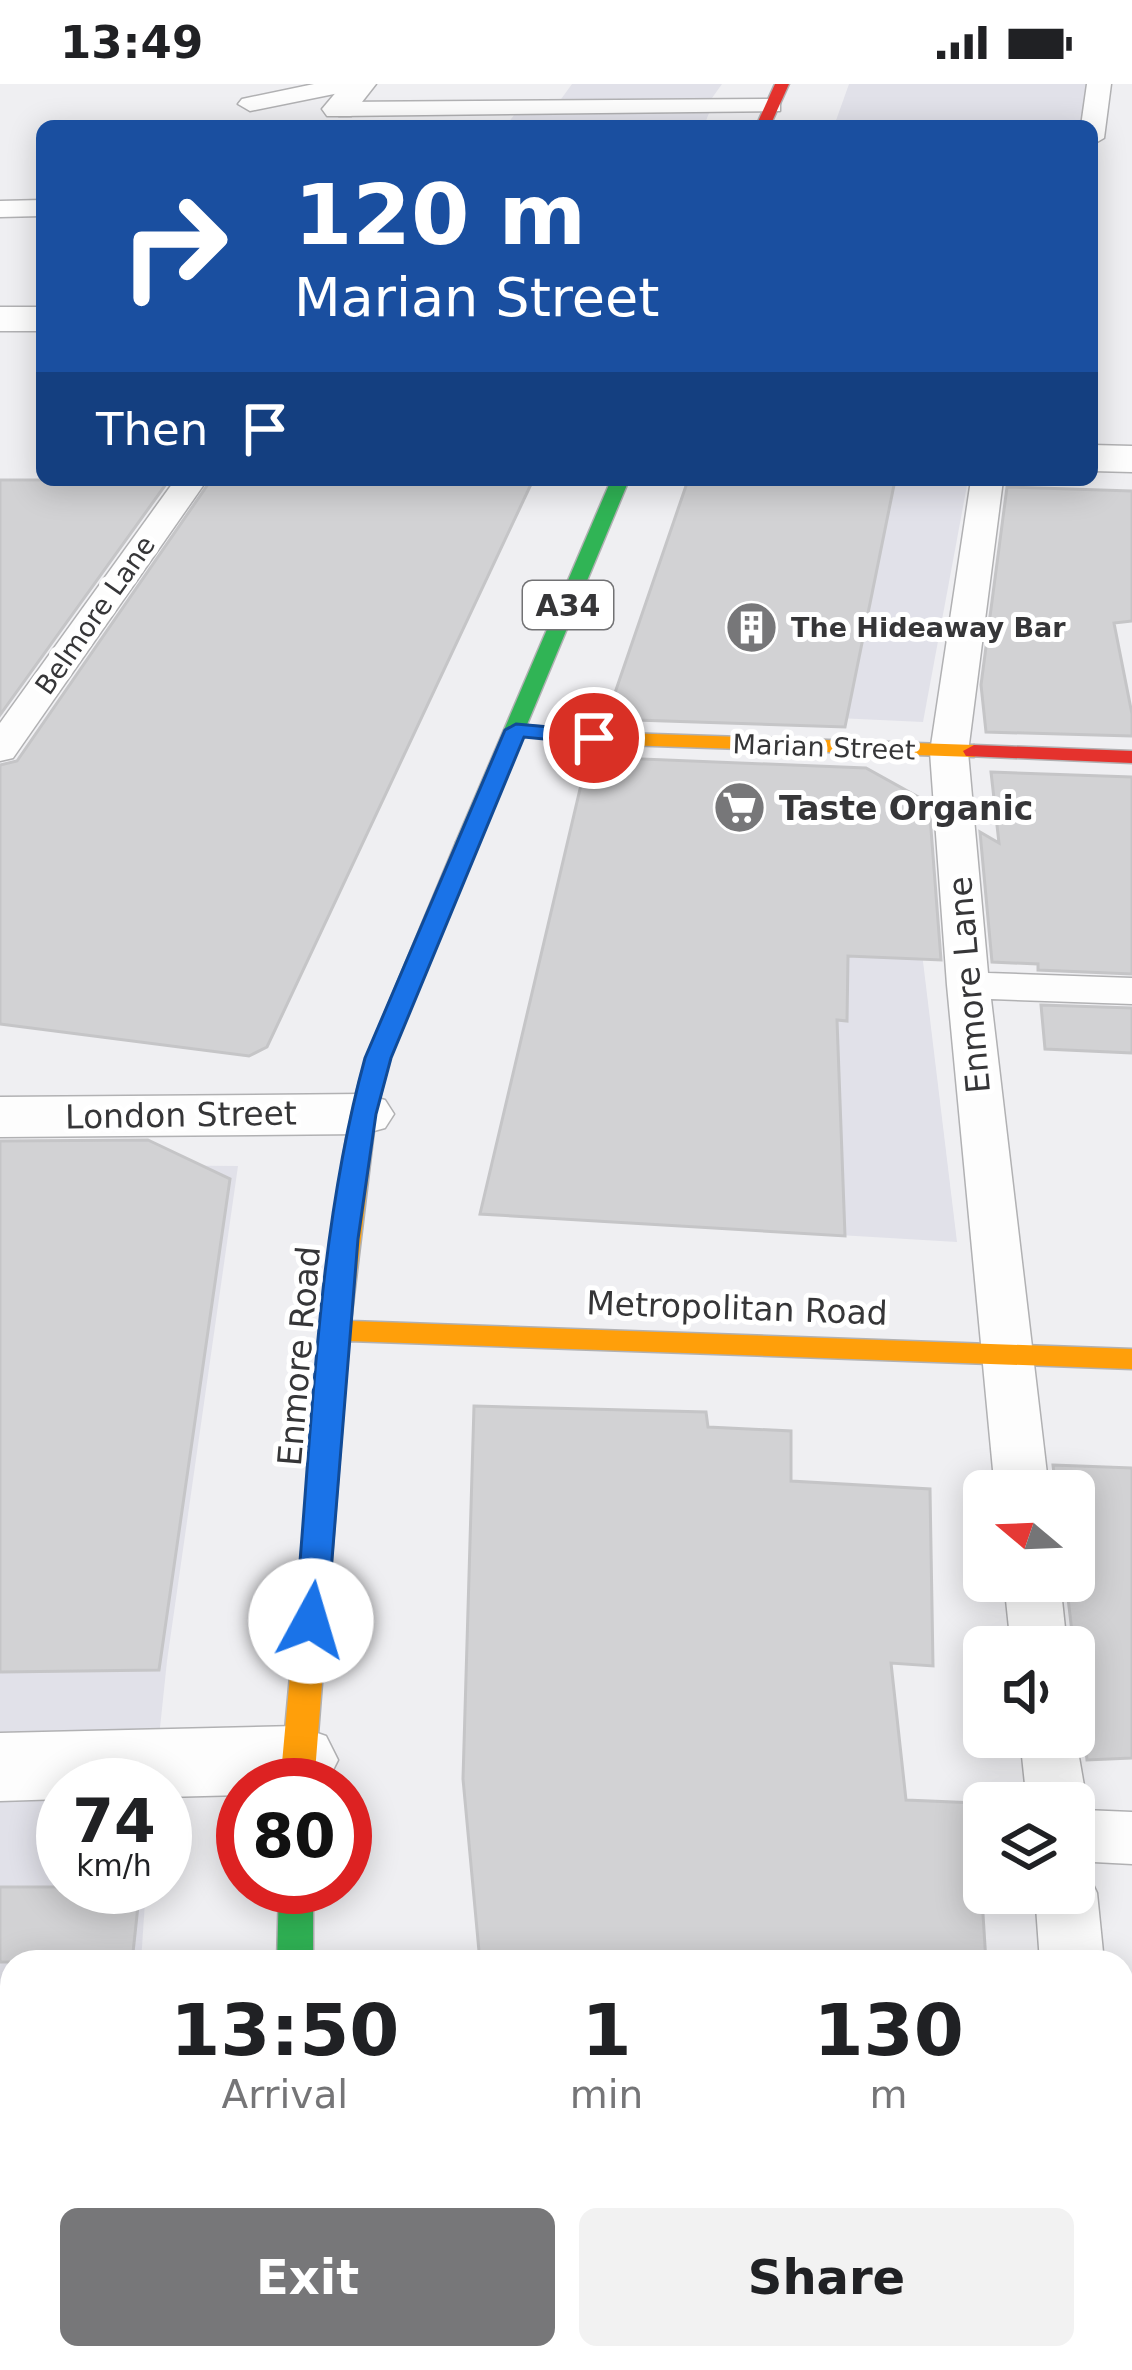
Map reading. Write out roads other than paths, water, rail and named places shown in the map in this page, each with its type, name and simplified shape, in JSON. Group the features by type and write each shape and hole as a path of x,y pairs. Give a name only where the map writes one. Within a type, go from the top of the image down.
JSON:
{"main road":[{"name":"Enmore Road","path":"298,1758 340,1331 344,1239 363,1114 378,1058 409,979 618,486"},
{"name":"Marian Street","path":"516,730 618,739 1132,758"},
{"name":"Metropolitan Road","path":"340,1331 1132,1359"},
{"path":"295,1950 296,1914"}],"street":[{"path":"0,319 36,319"},
{"path":"1098,458 1132,459"},
{"name":"London Street","path":"0,1118 363,1114"},
{"path":"0,1767 216,1771"}],"lane":[{"path":"542,107 560,84"},
{"path":"1094,120 1099,84"},
{"path":"250,104 350,92 484,117 542,107 772,105"},
{"path":"0,209 36,208"},
{"name":"Belmore Lane","path":"0,750 186,486"},
{"name":"Enmore Lane","path":"986,486 949,752 968,985 1020,1470"},
{"path":"968,985 1132,991"},
{"path":"1095,1836 1132,1838"},
{"path":"1068,1914 1071,1950"}],"place":[{"name":"The Hideaway Bar","path":"752,627"},
{"name":"Taste Organic","path":"740,808"}]}
